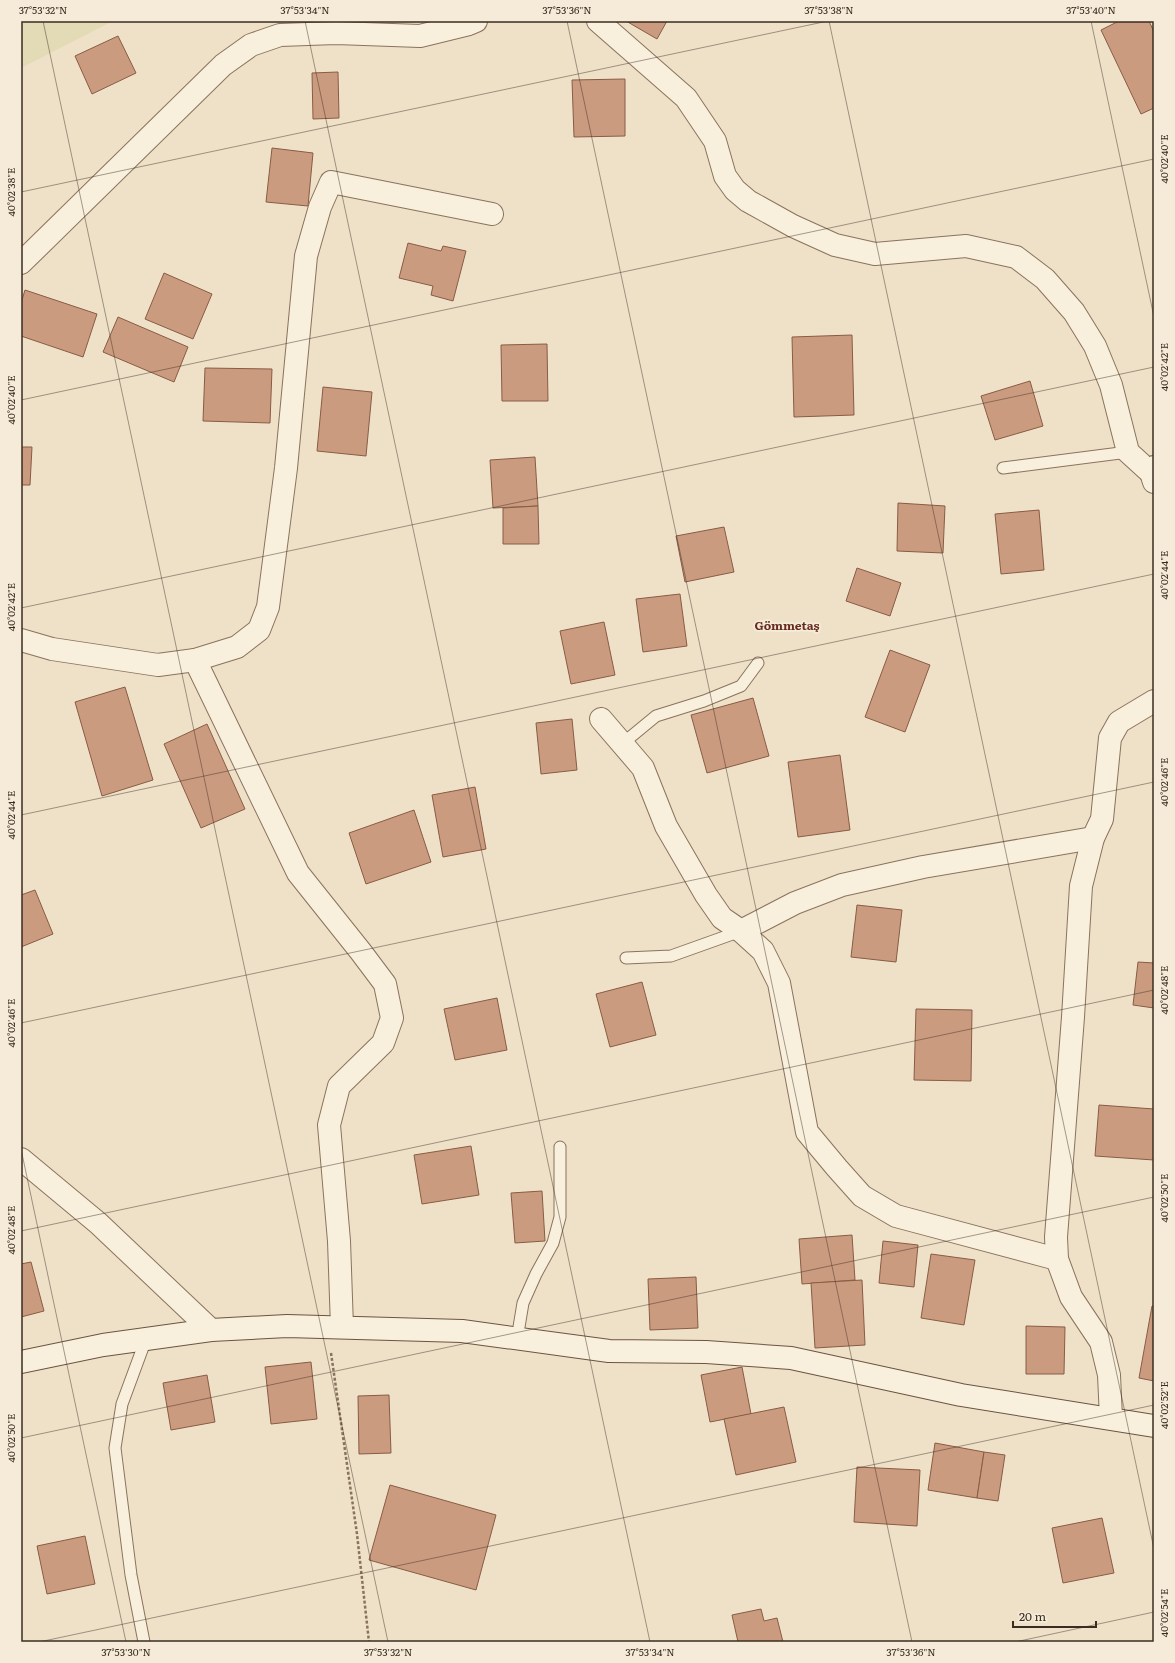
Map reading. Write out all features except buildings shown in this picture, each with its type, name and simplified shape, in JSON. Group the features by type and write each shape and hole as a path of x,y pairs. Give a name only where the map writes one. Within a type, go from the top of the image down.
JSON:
{"street":[{"path":"21,263 223,65 251,45 280,35 336,33 420,36 476,21"},
{"path":"598,21 686,98 715,141 725,176 735,190 748,201 793,226 835,245 874,254 966,246 1016,257 1045,279 1074,312 1096,346 1111,385 1128,452 1153,474"},
{"path":"21,640 52,649 158,665 195,660 237,647 259,630 268,607 286,468 306,256 320,208 331,182 492,214"},
{"path":"195,660 298,873 385,984 392,1018 383,1043 339,1086 329,1124 339,1241 334,1327"},
{"path":"1110,1418 1109,1375 1101,1342 1071,1298 1057,1259 1056,1237 1073,1017 1081,886 1092,838 1102,819 1110,738 1119,722 1154,701"},
{"path":"601,719 643,768 666,826 706,895 722,918 742,931 763,951 779,983 807,1132 862,1196 896,1216 1057,1259"},
{"path":"742,931 795,903 842,885 923,867 1092,838"},
{"path":"21,1159 98,1223 211,1330"},
{"path":"21,1362 103,1345 211,1330 286,1326 462,1331 609,1352 706,1352 791,1358 961,1395 1154,1426"}],"lane":[{"path":"1003,468 1128,452"},
{"path":"622,744 656,716 704,701 741,686 758,663"},
{"path":"626,958 671,956 742,931"},
{"path":"516,1339 523,1303 536,1274 553,1243 560,1217 560,1147"},
{"path":"144,1642 130,1575 115,1448 122,1404 146,1339"}],"path":[{"path":"334,1327 369,1642"}],"shaded area":[{"path":"21,21 113,21 21,68"}],"district":[{"name":"Gömmetaş","path":"787,626"}]}
